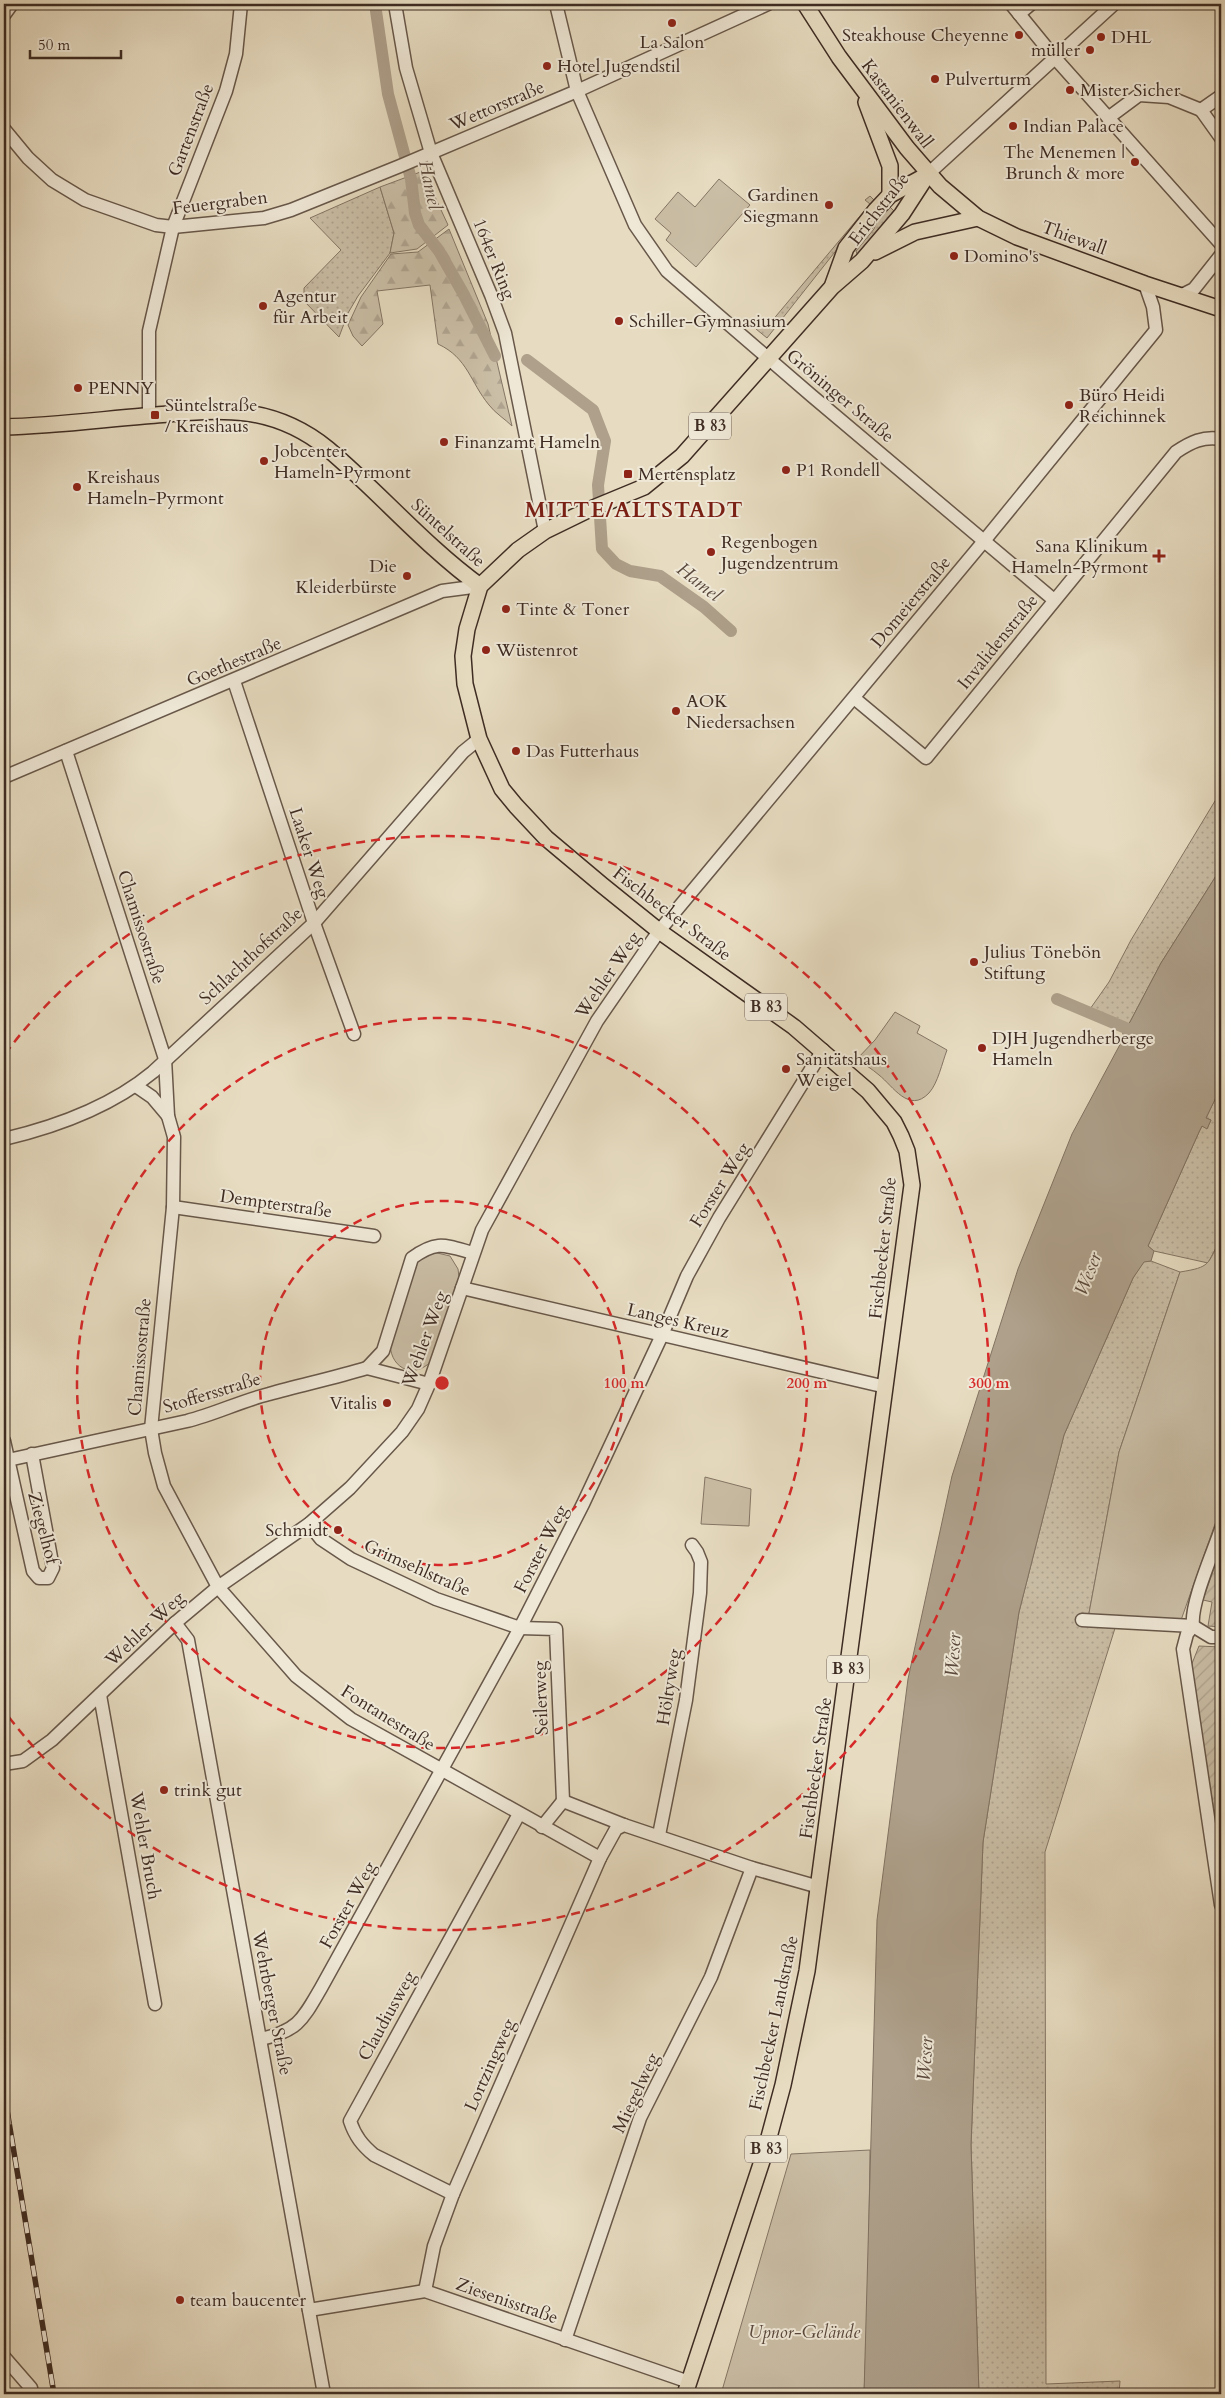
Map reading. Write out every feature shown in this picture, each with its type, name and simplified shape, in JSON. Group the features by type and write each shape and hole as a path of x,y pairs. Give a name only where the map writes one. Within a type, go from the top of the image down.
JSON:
{"main road":[{"name":"Kastanienwall","path":"805,4 861,88 928,174"},
{"path":"861,88 890,166 890,195"},
{"name":"Erichstraße","path":"832,287 846,248 875,211 890,195 928,174"},
{"name":"Erichstraße","path":"545,531 644,486 682,456 832,287 862,262 902,214 928,174"},
{"name":"Thiewall","path":"928,174 954,199 978,218 1017,237 1145,284 1221,309"},
{"name":"B 83","path":"862,262 882,247 915,232 978,218"},
{"name":"Süntelstraße","path":"4,428 208,410 243,412 278,420 299,429 326,448 448,561 480,586"},
{"name":"B 83","path":"479,739 465,684 463,656 466,629 480,586 518,550 545,531"},
{"name":"Fischbecker Straße","path":"479,739 502,789 546,838 659,931 746,992 823,1050 882,1107 894,1122 907,1151 912,1185 820,1887"},
{"name":"Fischbecker Landstraße","path":"687,2388 765,2152 783,2086 807,1971 820,1887"}],"street":[{"path":"4,15 12,4"},
{"name":"Gartenstraße","path":"149,416 148,332 173,228 226,91 236,54 240,4"},
{"name":"164er Ring","path":"395,4 406,68 431,153 491,294 505,334 545,531"},
{"name":"Gröninger Straße","path":"556,4 577,91 635,225 648,246 668,271 984,541 1058,596"},
{"name":"Wettorstraße","path":"431,153 577,91 768,4"},
{"path":"1011,4 1055,58 1221,244"},
{"path":"1019,14 1031,4"},
{"path":"928,174 1114,4"},
{"path":"1108,118 1139,95 1169,97 1201,110 1221,138"},
{"path":"1201,110 1221,96"},
{"name":"Feuergraben","path":"4,130 28,158 52,180 85,200 156,225 173,228 264,218 291,210 431,153"},
{"path":"1180,296 1194,289 1221,255"},
{"name":"Domeierstraße","path":"659,931 984,541 1156,330 1154,307 1145,284"},
{"name":"Invalidenstraße","path":"854,698 926,758 1176,452 1194,441 1213,438 1221,439"},
{"name":"Goethestraße","path":"4,778 442,591 480,586"},
{"name":"Laaker Weg","path":"234,681 314,923 354,1034"},
{"name":"Schlachthofstraße","path":"4,1139 83,1113 136,1086 314,923 463,752 479,739"},
{"name":"Chamissostraße","path":"66,751 165,1059 168,1116 174,1137 172,1207 151,1429 164,1486 218,1587"},
{"name":"Wehler Weg","path":"4,1764 23,1761 38,1752 175,1623 218,1587 309,1524 350,1488 402,1432 418,1409 429,1384 472,1253 493,1209 591,1031 659,931"},
{"name":"Forster Weg","path":"261,2039 283,2034 302,2019 442,1772 520,1628 583,1504 662,1335 687,1276 719,1218 823,1050"},
{"name":"Chamissostraße","path":"136,1086 152,1097 168,1116"},
{"name":"Dempterstraße","path":"172,1207 374,1236"},
{"path":"429,1384 367,1368 383,1351 412,1258 424,1249 440,1244 472,1253"},
{"name":"Langes Kreuz","path":"462,1288 886,1387"},
{"name":"Stoffersstraße","path":"8,1460 215,1414 267,1394 328,1380 367,1368"},
{"name":"Ziegelhof","path":"4,1441 34,1571 39,1578 48,1578 53,1568 32,1454"},
{"name":"Grimsehlstraße","path":"309,1524 322,1538 352,1559 436,1599 520,1628"},
{"path":"1221,1529 1194,1611 1193,1626 1187,1634 1183,1649 1221,1905"},
{"name":"Höltyweg","path":"659,1835 686,1700 700,1593 701,1562 692,1545"},
{"name":"Fontanestraße","path":"218,1587 296,1676 351,1719 442,1772 600,1858"},
{"path":"1082,1620 1193,1626 1211,1637 1221,1637"},
{"name":"Wehrberger Straße","path":"175,1623 188,1640 324,2394"},
{"name":"Seilerweg","path":"520,1628 556,1629 563,1801"},
{"name":"Wehler Bruch","path":"100,1695 155,2004"},
{"path":"542,1827 563,1801 624,1825 659,1835 752,1868 820,1887"},
{"name":"Claudiusweg","path":"452,2194 374,2155 362,2146 350,2121 519,1814"},
{"path":"600,1858 616,1829 624,1825"},
{"name":"Lortzingweg","path":"425,2291 434,2246 452,2194 600,1858"},
{"name":"Miegelweg","path":"565,2340 640,2118 711,1977 752,1868"},
{"name":"Ziesenisstraße","path":"309,2310 425,2291 565,2340 687,2388"},
{"path":"4,2357 31,2391"}],"green space":[{"path":"423,171 448,225 417,249 390,253 394,233 380,187"},
{"path":"719,179 750,205 696,267 666,240 671,233 655,219 678,192 695,207"},
{"path":"380,187 394,233 390,253 358,296 348,313 339,337 304,301 304,288 341,250 310,218"},
{"path":"870,196 874,200 872,205 767,338 756,329 760,323 766,328 870,204 865,200"},
{"path":"889,206 894,211 857,254 856,251 874,229 880,214"},
{"path":"449,229 488,324 512,426 489,405 468,371 456,356 438,344 430,285 377,291 383,324 362,346 353,336 348,325 361,297 391,254 418,252"},
{"path":"1221,791 1221,868 1161,963 1130,1022 1127,1025 1090,1009 1109,982 1131,940"},
{"path":"895,1012 920,1026 917,1033 947,1050 932,1089 922,1099 915,1101 902,1096 879,1075 857,1059 875,1040"},
{"path":"1221,1087 1221,1238 1208,1263 1154,1251 1148,1246 1202,1126 1207,1128 1211,1120 1206,1118"},
{"path":"1221,1238 1221,1507 1180,1623 1116,1625 1089,1613 1119,1452 1180,1272 1198,1268 1207,1263"},
{"path":"433,1252 450,1256 458,1269 459,1277 434,1358 420,1369 406,1369 395,1361 391,1353 390,1344 417,1262"},
{"path":"1144,1261 1151,1261 1180,1272 1119,1452 1089,1613 1116,1625 1045,1852 1046,2384 1120,2381 1119,2394 979,2394 971,2145 983,1842 1019,1612 1064,1435 1133,1278"},
{"path":"705,1477 751,1489 749,1526 701,1524"},
{"path":"1221,1548 1221,1627 1208,1626 1212,1602 1203,1600"},
{"path":"1199,1646 1221,1647 1221,1856 1191,1666"},
{"name":"Upnor-Gelände","path":"870,2150 868,2298 864,2394 721,2394 791,2154"}],"water":[{"name":"Weser","path":"1221,868 1221,1087 1206,1118 1211,1120 1207,1129 1202,1126 1148,1246 1154,1251 1151,1261 1144,1262 1133,1278 1064,1435 1019,1612 983,1842 971,2145 979,2394 864,2394 877,1920 908,1679 952,1476 1018,1269 1072,1134 1124,1037 1122,1031 1130,1022 1161,963"}],"waterway":[{"name":"Hamel","path":"375,4 388,94 411,179 415,213 419,225 439,251 495,356"},
{"name":"Hamel","path":"527,360 593,410 605,441 598,485 602,549 616,564 630,571 660,576 704,607 731,631"},
{"name":"Hamel","path":"1057,999 1140,1034"}],"railway":[{"path":"4,2092 54,2394"}],"place":[{"name":"La Salon","path":"672,23"},
{"name":"Steakhouse Cheyenne","path":"1019,35"},
{"name":"DHL","path":"1101,37"},
{"name":"müller","path":"1090,50"},
{"name":"Hotel Jugendstil","path":"547,66"},
{"name":"Pulverturm","path":"935,79"},
{"name":"Mister Sicher","path":"1070,90"},
{"name":"Indian Palace","path":"1013,126"},
{"name":"The Menemen | Brunch & more","path":"1135,162"},
{"name":"Gardinen Siegmann","path":"829,205"},
{"name":"Domino's","path":"954,256"},
{"name":"Agentur für Arbeit","path":"263,306"},
{"name":"Schiller-Gymnasium","path":"619,321"},
{"name":"PENNY","path":"78,388"},
{"name":"Büro Heidi Reichinnek","path":"1069,405"},
{"name":"Süntelstraße / Kreishaus","path":"155,415"},
{"name":"Finanzamt Hameln","path":"444,442"},
{"name":"Jobcenter Hameln-Pyrmont","path":"264,461"},
{"name":"P1 Rondell","path":"786,470"},
{"name":"Mertensplatz","path":"628,474"},
{"name":"Kreishaus Hameln-Pyrmont","path":"77,487"},
{"name":"Regenbogen Jugendzentrum","path":"711,552"},
{"name":"Sana Klinikum Hameln-Pyrmont","path":"1159,556"},
{"name":"Die Kleiderbürste","path":"407,576"},
{"name":"Tinte & Toner","path":"506,609"},
{"name":"Wüstenrot","path":"486,650"},
{"name":"AOK Niedersachsen","path":"676,711"},
{"name":"Das Futterhaus","path":"516,751"},
{"name":"Julius Tönebön Stiftung","path":"974,962"},
{"name":"DJH Jugendherberge Hameln","path":"982,1048"},
{"name":"Sanitätshaus Weigel","path":"786,1069"},
{"name":"Vitalis","path":"387,1403"},
{"name":"Schmidt","path":"338,1530"},
{"name":"trink gut","path":"164,1790"},
{"name":"team baucenter","path":"180,2300"}],"district":[{"name":"MITTE/ALTSTADT","path":"634,510"}]}
